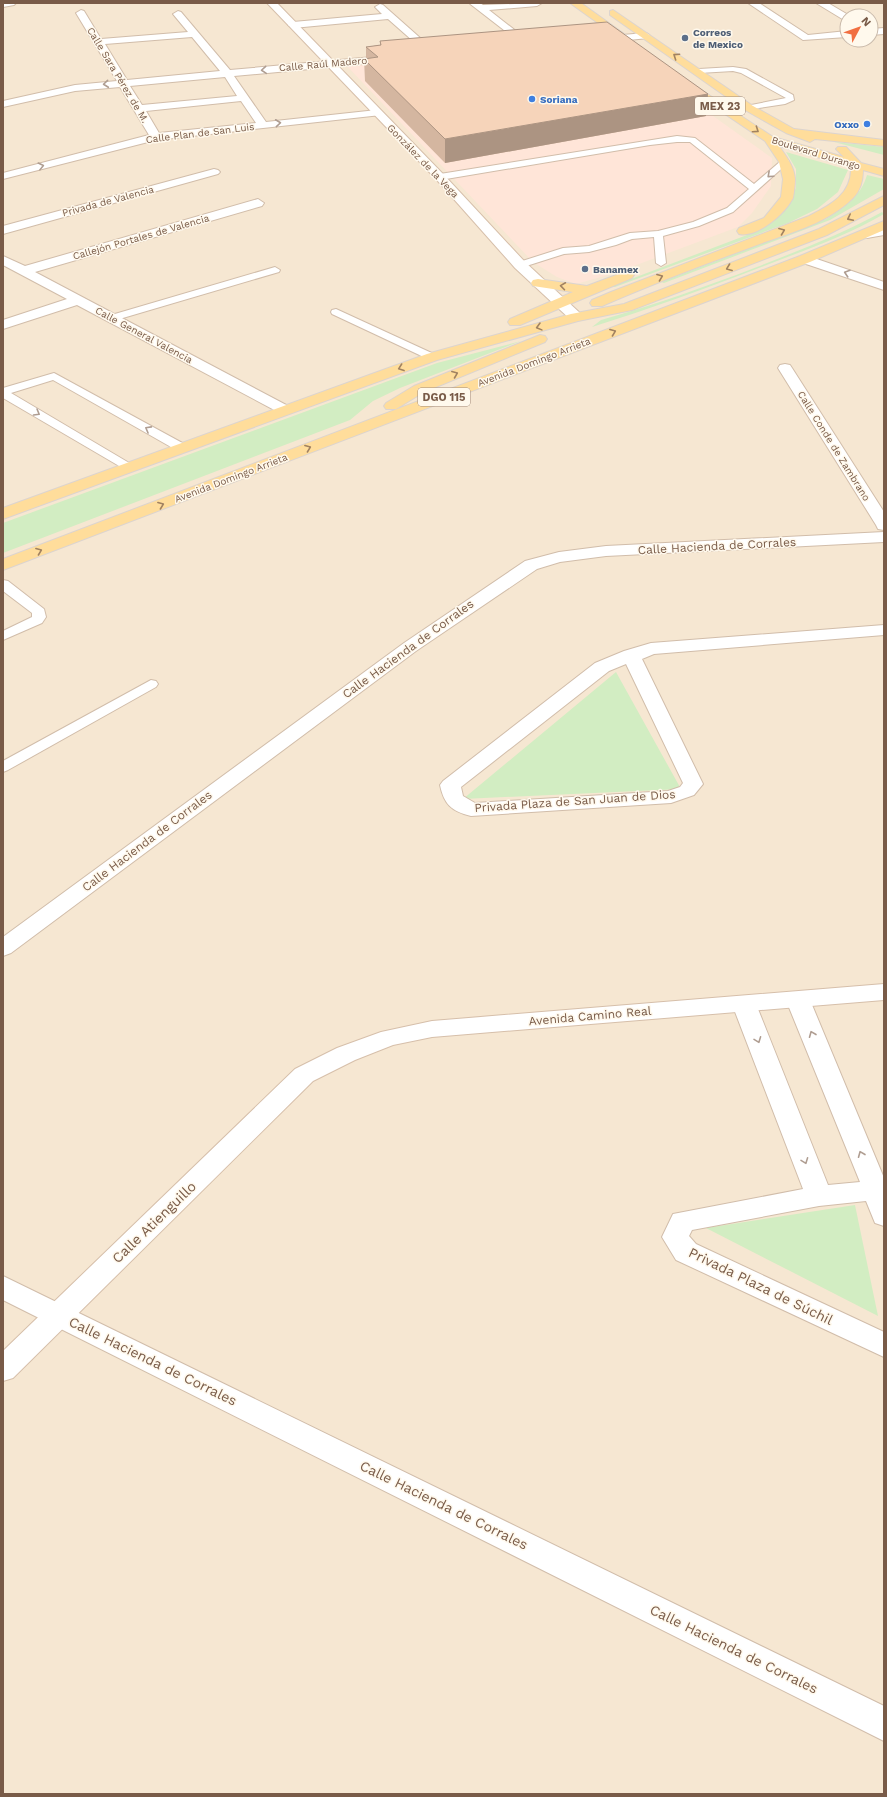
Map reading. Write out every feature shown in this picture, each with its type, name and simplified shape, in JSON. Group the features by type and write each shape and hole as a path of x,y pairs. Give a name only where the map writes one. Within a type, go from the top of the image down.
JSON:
{"main road":[{"path":"575,3 636,47"},
{"name":"Boulevard Durango","path":"604,7 699,71 749,108 790,132 842,149 857,159 884,173"},
{"name":"Boulevard Durango","path":"673,74 769,139 857,159"},
{"path":"790,132 884,143"},
{"path":"732,235 768,221 787,196 789,179 785,162 769,139"},
{"path":"361,428 397,402 419,389 545,337 561,329 592,306 625,291 789,229 827,211 848,195 857,181 857,159"},
{"path":"432,357 576,317 627,307 823,232 881,204"},
{"name":"Avenida Domingo Arrieta","path":"3,565 805,260 867,234 884,225"},
{"path":"3,514 432,357 588,290 675,258"},
{"path":"538,283 588,290 672,290"}],"street":[{"path":"3,4 11,3"},
{"name":"González de la Vega","path":"272,3 440,177 520,265 576,317"},
{"path":"376,3 437,54 418,55"},
{"path":"477,5 537,3"},
{"path":"753,3 806,38 839,35"},
{"path":"821,3 839,13"},
{"path":"477,5 534,46 515,48"},
{"name":"Calle Sara Pérez de M.","path":"81,13 156,137"},
{"path":"178,14 227,74 263,125"},
{"path":"293,25 390,16"},
{"path":"98,42 193,34"},
{"path":"592,40 645,36"},
{"name":"Calle Raúl Madero","path":"3,104 75,88 402,57"},
{"path":"139,109 244,98"},
{"name":"Calle Plan de San Luis","path":"3,176 156,137 377,113"},
{"name":"Privada de Valencia","path":"3,230 214,172"},
{"name":"Callejón Portales de Valencia","path":"23,271 258,202"},
{"path":"867,234 884,231"},
{"name":"Calle General Valencia","path":"3,260 285,410"},
{"path":"805,260 884,286"},
{"path":"3,325 79,300"},
{"name":"Calle Conde de Zambrano","path":"785,368 884,525"},
{"name":"Calle Hacienda de Corrales","path":"3,948 410,647 531,565 559,556 606,551 884,536"},
{"name":"Privada Plaza de San Juan de Dios","path":"631,655 693,784 687,791 671,797 471,810 453,799 450,785 602,667 631,655 651,649 884,630"},
{"name":"Avenida Camino Real","path":"304,1075 346,1054 389,1038 432,1029 884,992"},
{"path":"798,1000 876,1190 884,1216"},
{"path":"744,1004 819,1196"},
{"name":"Calle Atienguillo","path":"3,1369 304,1075"},
{"name":"Privada Plaza de Súchil","path":"876,1190 819,1196 682,1221 676,1237 686,1252 884,1345"},
{"name":"Calle Hacienda de Corrales","path":"3,1287 884,1724"}],"lane":[{"path":"699,71 734,69 743,71 790,97 790,100 785,102 749,108"},
{"path":"440,177 650,142 685,138 692,140 755,189"},
{"path":"520,265 563,251 589,249 630,236 658,234 696,224 730,210 785,162"},
{"path":"658,234 661,263"},
{"path":"112,318 275,270"},
{"path":"336,312 432,357"},
{"path":"3,393 54,376 182,448"},
{"path":"3,393 130,467"},
{"path":"3,584 39,612 39,617 37,620 3,636"},
{"path":"3,767 151,684"}],"shaded area":[{"path":"3,3 884,3 884,1794 3,1794"},
{"path":"609,42 772,158 771,186 752,213 738,227 615,273 576,284 557,277 533,262 345,64"}],"green space":[{"path":"834,142 884,147 884,155"},
{"path":"786,152 848,170 838,192 817,209 788,223 615,287 610,287 747,235 777,217 789,203 796,188 796,169"},
{"path":"867,175 884,179 884,189 830,220 664,283 661,282 826,219 851,201 861,189"},
{"path":"882,212 884,214 870,222 810,248 678,298 592,327 601,320 679,295 789,254 836,235"},
{"path":"521,341 400,388 373,401 350,420 3,553 3,523 437,363"},
{"path":"616,672 681,789 463,799"},
{"path":"855,1205 878,1316 706,1228"}],"building":[{"name":"Soriana","path":"607,22 708,94 445,139 364,59 378,57 366,47 381,45 380,41"}],"place":[{"name":"Correos de Mexico","path":"685,38"},
{"name":"Soriana","path":"532,99"},
{"name":"Oxxo","path":"867,124"},
{"name":"Banamex","path":"585,269"}]}
